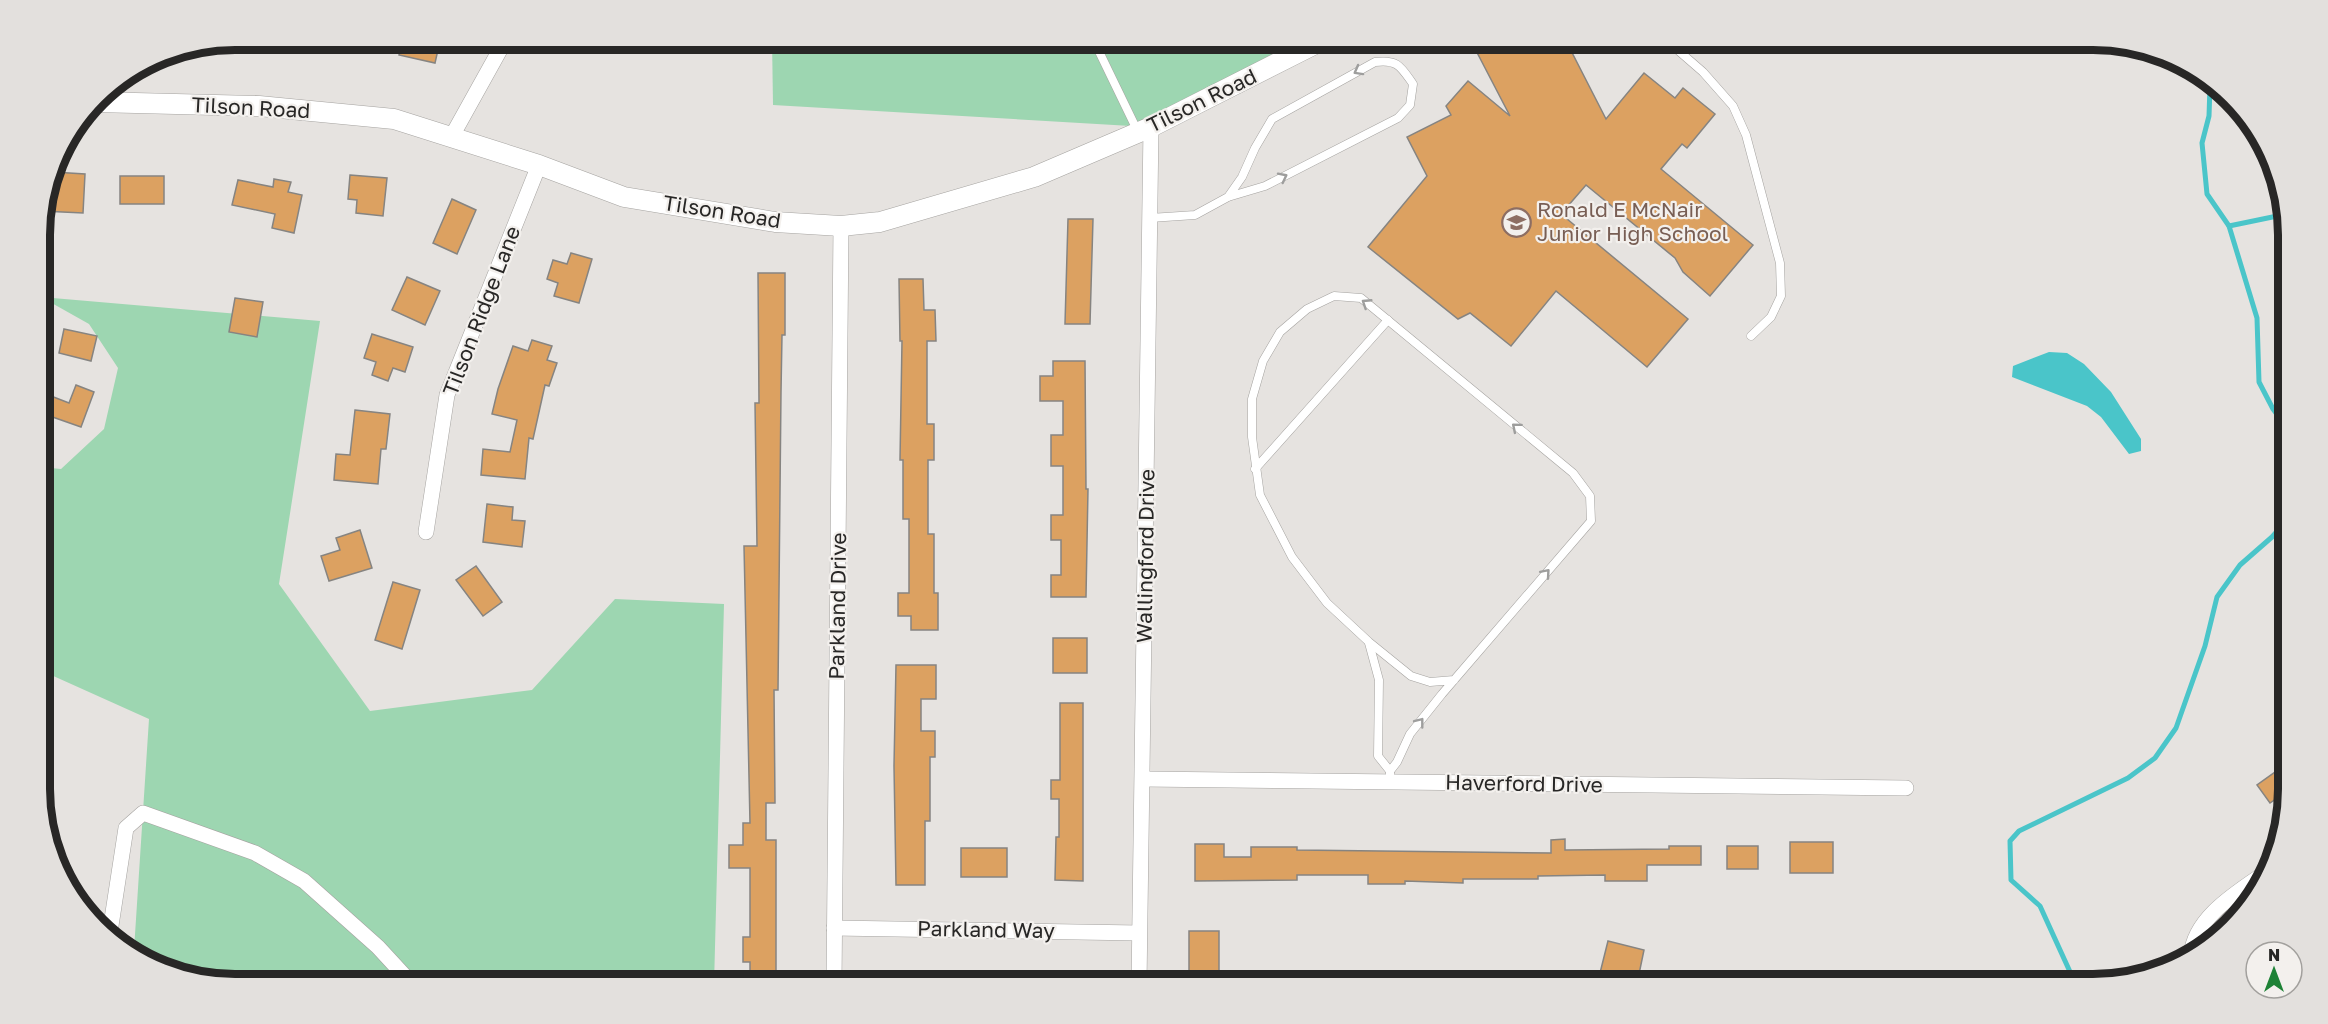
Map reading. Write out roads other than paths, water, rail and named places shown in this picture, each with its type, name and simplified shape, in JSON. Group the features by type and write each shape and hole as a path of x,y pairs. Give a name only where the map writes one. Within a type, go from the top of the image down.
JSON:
{"street":[{"path":"452,136 500,49"},
{"name":"Tilson Road","path":"106,102 270,107 393,119 452,136 624,196 775,222 841,226 880,222 1034,177 1145,130 1305,49"},
{"name":"Wallingford Drive","path":"1139,974 1150,218 1145,130"},
{"name":"Tilson Ridge Lane","path":"426,532 447,395 539,165"},
{"name":"Parkland Drive","path":"834,974 841,226"},
{"name":"Haverford Drive","path":"1143,779 1390,777 1906,788"},
{"path":"111,926 126,828 143,813 255,853 304,881 378,947 403,974"},
{"path":"2193,945 2205,922 2224,903 2255,881"},
{"name":"Parkland Way","path":"834,928 1139,933"}],"lane":[{"path":"1099,49 1145,130"},
{"path":"1676,49 1702,72 1733,106 1746,135 1780,263 1781,296 1771,316 1751,336"},
{"path":"1150,218 1195,215 1228,197 1264,186 1398,118 1410,105 1413,84 1398,63 1386,60 1375,62 1272,119 1242,177 1228,197"},
{"path":"1390,777 1410,734 1591,521 1590,496 1573,473 1361,298 1334,296 1307,309 1280,332 1263,361 1252,399 1252,437 1260,495 1292,557 1327,603 1369,642 1411,676 1431,682 1454,680"},
{"path":"1255,469 1388,320"},
{"path":"1369,642 1380,680 1378,756 1390,777"}],"water":[{"path":"2049,352 2067,353 2084,364 2111,392 2141,439 2141,451 2129,454 2101,417 2087,406 2012,377 2013,366"}],"waterway":[{"path":"2210,91 2209,116 2202,143 2207,194 2229,226 2257,318 2259,382 2278,416"},
{"path":"2229,226 2277,216"},
{"path":"2071,974 2040,906 2011,880 2010,841 2019,831 2128,778 2155,758 2176,728 2205,646 2217,597 2240,565 2278,530"}],"place":[{"name":"Ronald E McNair Junior High School","path":"1516,222"}]}
